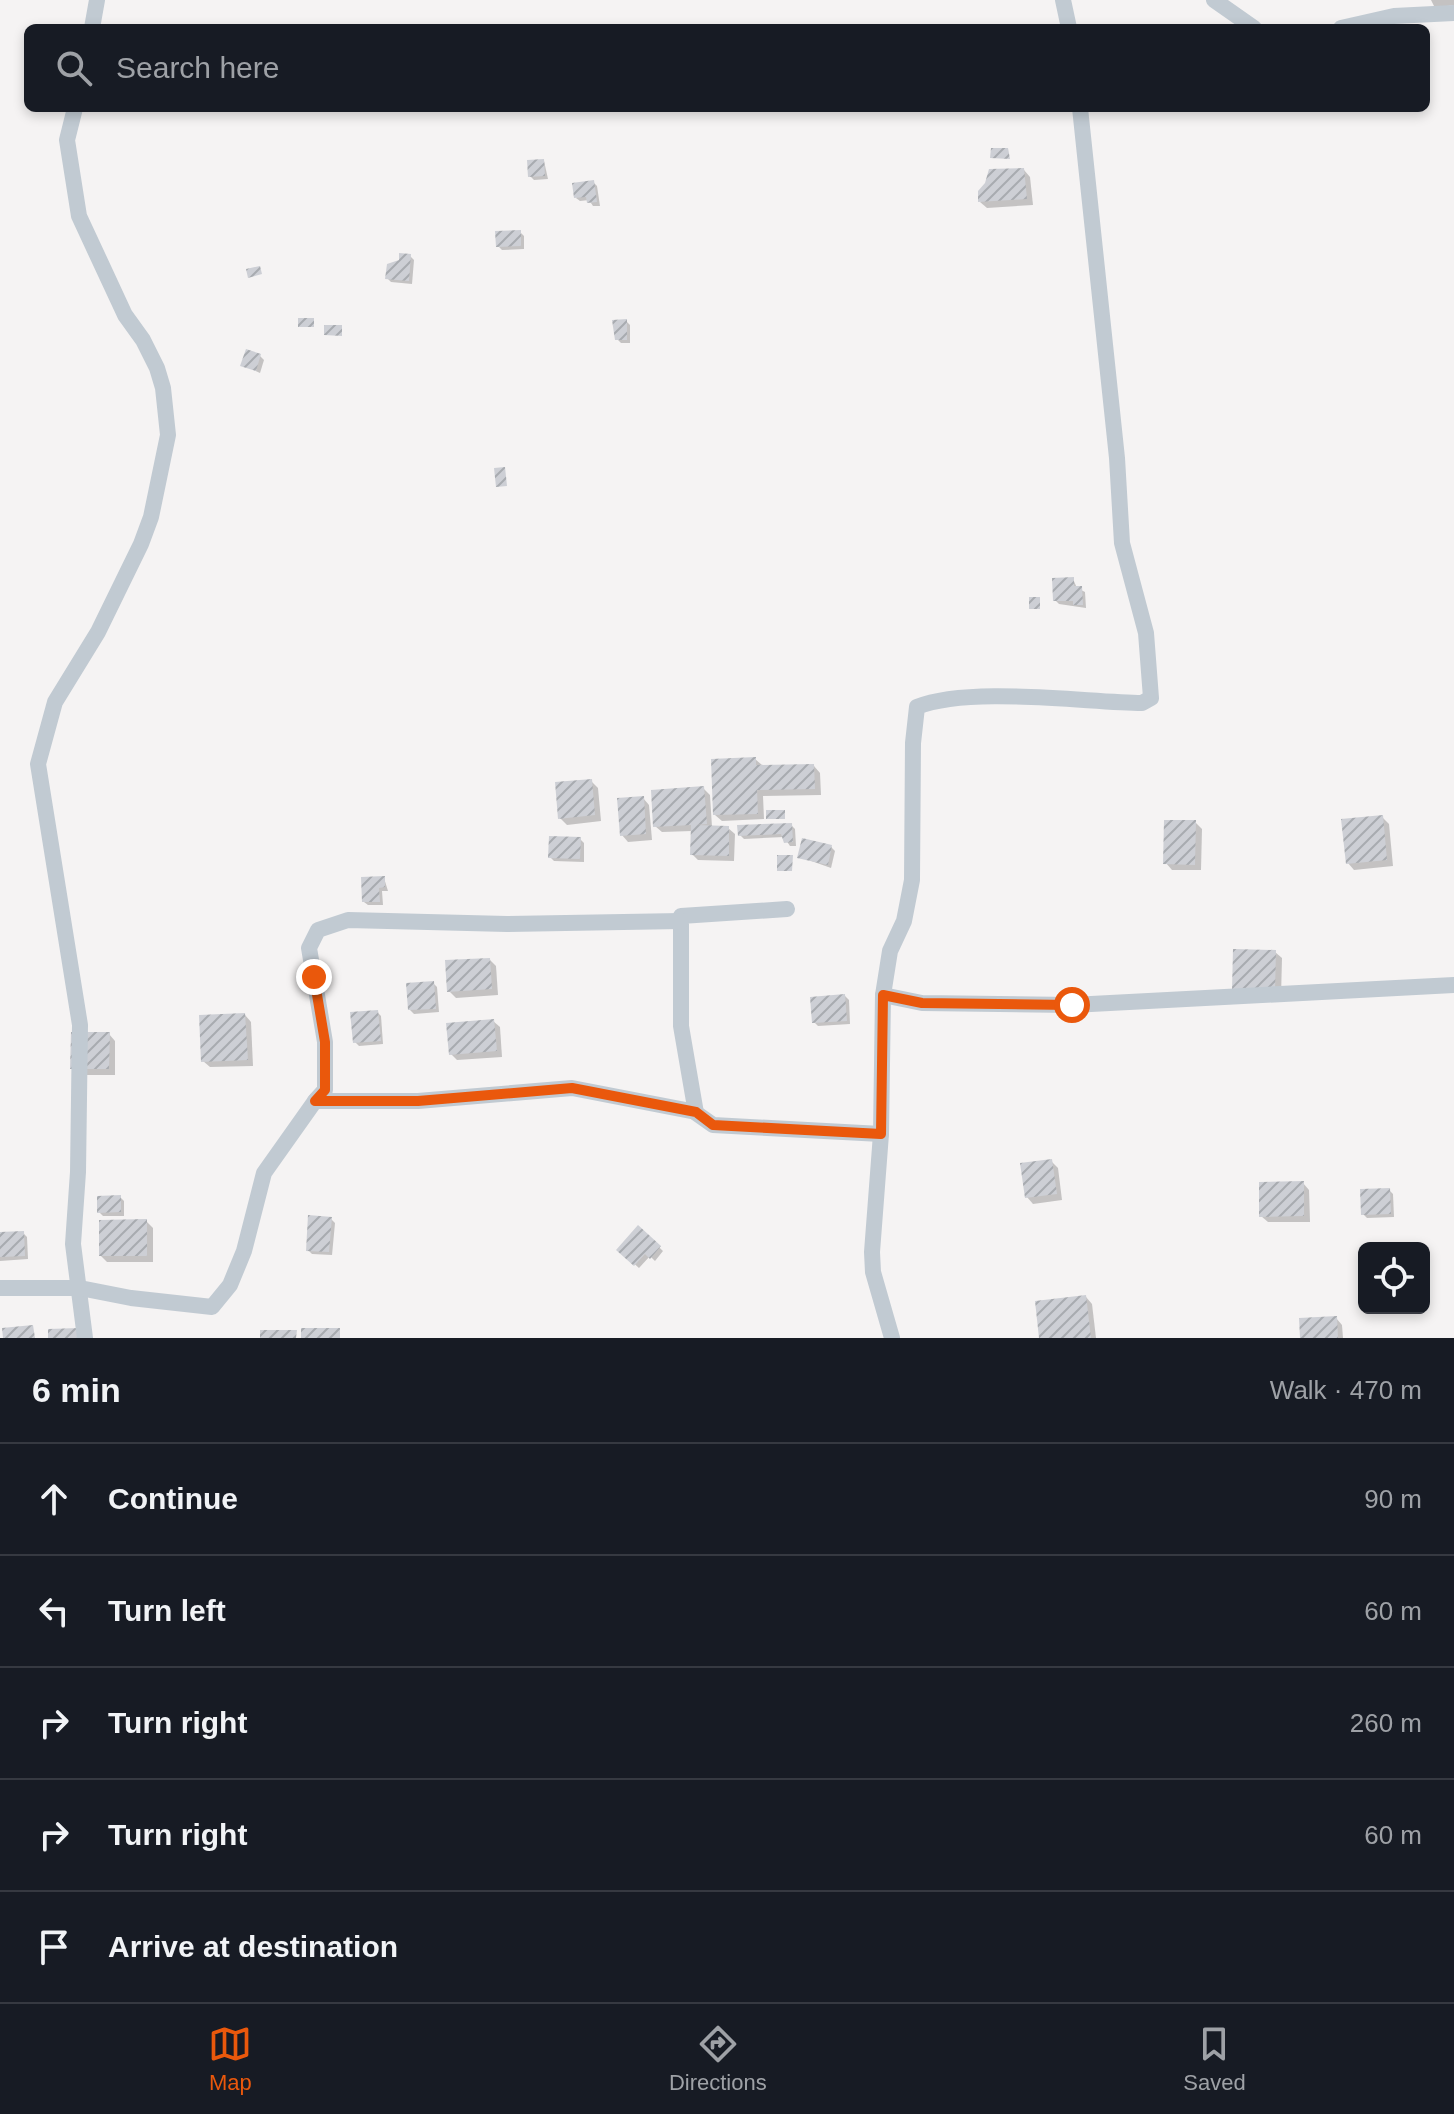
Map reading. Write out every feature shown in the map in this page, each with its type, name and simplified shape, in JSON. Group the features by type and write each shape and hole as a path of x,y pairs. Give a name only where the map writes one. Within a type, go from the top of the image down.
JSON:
{"street":[{"path":"93,24 97,0"},
{"path":"1063,0 1068,24"},
{"path":"1214,0 1248,24"},
{"path":"1359,24 1394,16 1454,13"},
{"path":"74,112 67,140 79,216 125,315 143,340 157,368 163,388 168,435 151,517 141,544 98,632 55,702 38,764 80,1025 78,1172 73,1244 85,1338"},
{"path":"892,1338 872,1262 881,1134 883,995 890,951 910,903 913,743 917,707 943,700 1042,698 1142,703 1151,698 1146,633 1122,543 1117,458 1080,112"},
{"path":"696,1112 681,1026 681,916 787,909"},
{"path":"0,1288 80,1288 131,1298 212,1307 230,1285 244,1251 264,1173 325,1090 325,1042 309,948 318,930 348,920 507,924 681,921"},
{"path":"883,995 922,1003 1072,1005 1454,985"},
{"path":"315,1101 418,1101 572,1088 696,1112 713,1125 881,1134"}],"building":[{"path":"991,148 1008,148 1010,159 990,158"},
{"path":"544,159 545,176 528,177 527,160"},
{"path":"1024,168 1027,199 978,202 978,191 985,183 989,169"},
{"path":"594,180 597,202 587,203 586,197 574,198 572,183"},
{"path":"521,230 521,246 496,247 495,231"},
{"path":"399,253 411,254 409,281 385,279 387,264 399,260"},
{"path":"260,266 262,274 248,278 246,269"},
{"path":"298,318 314,318 314,327 298,327"},
{"path":"627,319 627,340 615,340 612,320"},
{"path":"324,325 342,325 342,336 324,335"},
{"path":"246,349 261,354 256,371 240,366"},
{"path":"505,467 507,486 496,487 494,468"},
{"path":"1074,577 1074,586 1082,586 1083,605 1073,605 1073,601 1053,601 1052,578"},
{"path":"1029,597 1040,597 1040,609 1029,609"},
{"path":"756,757 756,765 814,764 815,789 757,790 758,814 713,815 711,759"},
{"path":"592,779 595,815 558,819 555,782"},
{"path":"704,786 707,824 696,825 729,826 729,856 690,855 691,825 653,827 651,790"},
{"path":"644,796 646,834 620,836 617,798"},
{"path":"766,810 785,810 785,819 766,819"},
{"path":"1383,815 1387,860 1346,864 1341,819"},
{"path":"1164,820 1196,820 1195,865 1163,864"},
{"path":"792,823 793,842 784,843 781,834 738,836 737,825"},
{"path":"549,836 581,837 580,859 548,858"},
{"path":"802,838 832,845 828,865 797,858"},
{"path":"777,855 793,855 792,871 777,871"},
{"path":"385,876 385,887 379,888 380,902 362,902 361,877"},
{"path":"1233,949 1276,950 1275,991 1232,990"},
{"path":"490,958 492,989 447,992 445,960"},
{"path":"434,981 436,1009 408,1010 406,983"},
{"path":"845,994 847,1021 812,1023 810,997"},
{"path":"378,1010 381,1041 353,1043 350,1012"},
{"path":"245,1013 248,1060 201,1062 199,1015"},
{"path":"494,1019 497,1051 449,1055 446,1023"},
{"path":"71,1032 110,1032 109,1069 70,1069"},
{"path":"1052,1159 1057,1194 1025,1198 1020,1163"},
{"path":"1304,1181 1304,1216 1259,1217 1259,1182"},
{"path":"1390,1188 1391,1214 1361,1215 1360,1189"},
{"path":"121,1195 121,1212 97,1213 97,1196"},
{"path":"308,1215 332,1217 329,1252 306,1251"},
{"path":"147,1219 147,1256 99,1256 99,1220"},
{"path":"638,1225 661,1246 650,1259 645,1254 634,1266 616,1250"},
{"path":"24,1231 25,1256 0,1257 0,1232"},
{"path":"1086,1295 1091,1338 1039,1338 1035,1301"},
{"path":"1337,1316 1338,1338 1300,1338 1299,1318"},
{"path":"33,1325 35,1338 3,1338 2,1328"},
{"path":"79,1328 80,1338 48,1338 48,1329"},
{"path":"301,1328 340,1328 340,1338 301,1338"},
{"path":"260,1330 297,1330 296,1338 260,1338"}],"route":[{"path":"314,977 325,1042 325,1090 315,1101 418,1101 572,1088 696,1112 713,1125 785,1131 881,1134 883,995 922,1003 1072,1005"}]}
